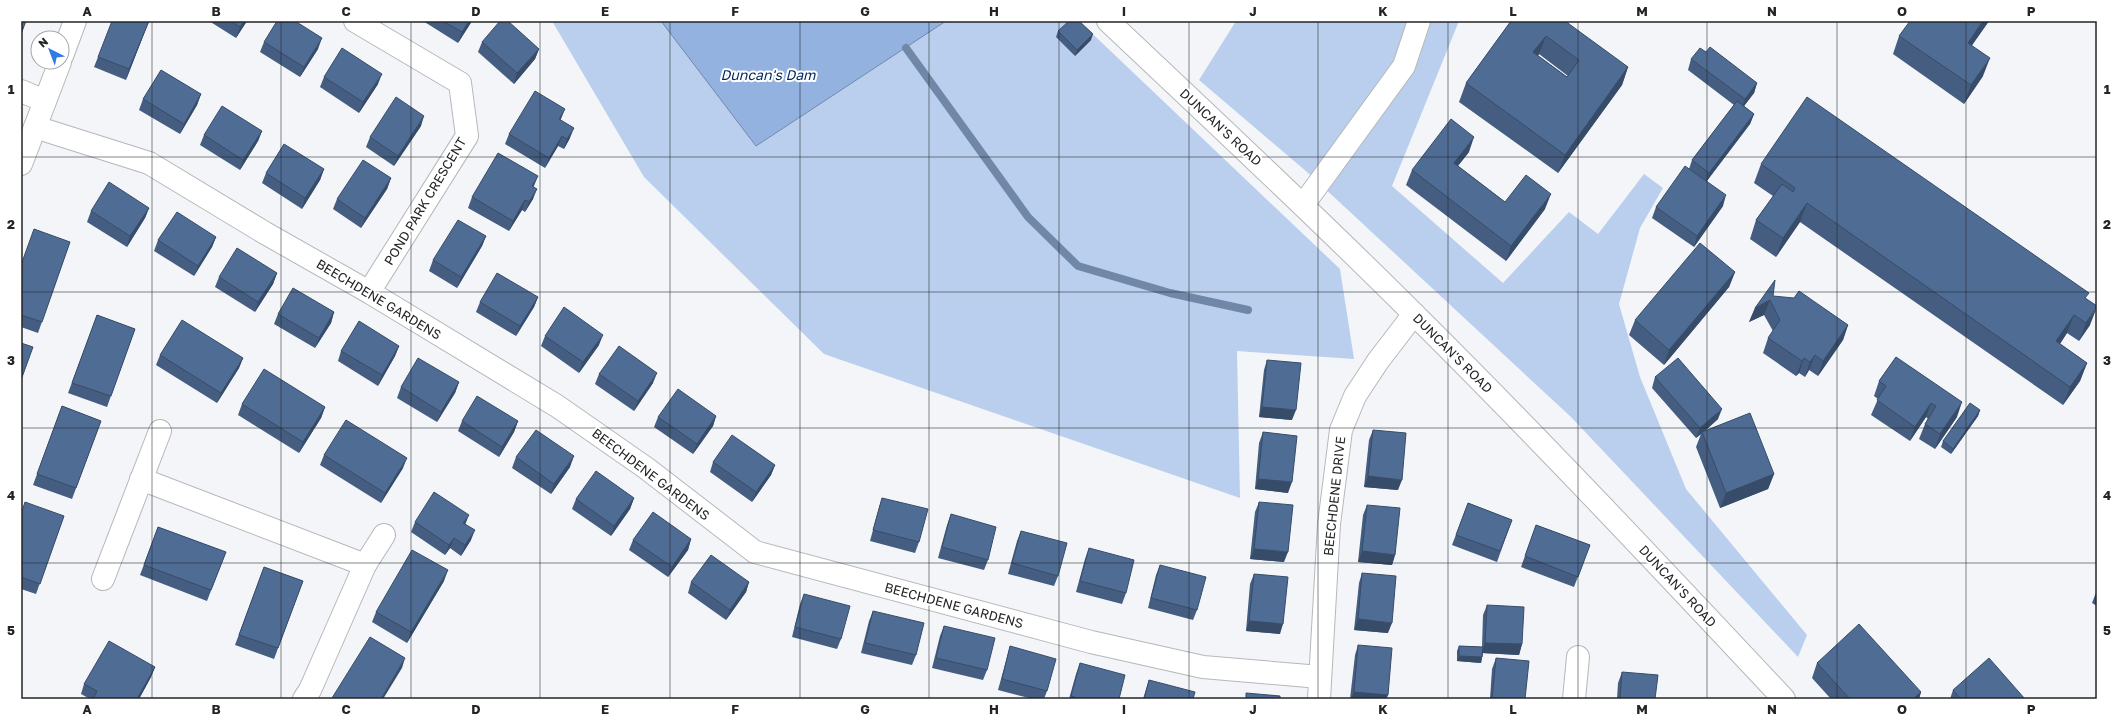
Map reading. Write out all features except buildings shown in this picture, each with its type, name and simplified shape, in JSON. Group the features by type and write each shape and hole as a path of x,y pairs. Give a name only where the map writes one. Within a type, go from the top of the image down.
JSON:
{"street":[{"path":"70,34 75,21"},
{"name":"POND PARK CRESCENT","path":"355,21 460,83 466,136 369,292"},
{"name":"DUNCAN'S ROAD","path":"1108,21 1303,205 1414,314 1570,472 1784,699"},
{"path":"1303,205 1404,66 1418,21"},
{"path":"21,164 57,70"},
{"path":"21,91 45,101"},
{"name":"BEECHDENE GARDENS","path":"35,127 149,163 265,233 369,292 557,406 646,468 755,552 1090,642 1203,667 1320,677"},
{"name":"BEECHDENE DRIVE","path":"1318,699 1329,524 1341,430 1355,396 1378,361 1414,314"},
{"path":"103,579 160,431"},
{"path":"141,479 365,565"},
{"path":"304,699 310,690 365,565 384,535"},
{"path":"1574,699 1578,657"}],"shaded area":[{"path":"552,21 661,21 756,146 946,21 1079,21 1340,269 1354,359 1237,351 1240,498 824,354 644,177"},
{"path":"1236,21 1459,21 1392,186 1503,283 1569,212 1598,234 1644,174 1663,188 1640,228 1619,304 1640,377 1686,489 1807,635 1798,657 1571,417 1307,172 1199,80"}],"water":[{"name":"Duncan's Dam","path":"661,21 946,21 756,146"}],"waterway":[{"path":"906,48 1028,217 1078,266 1170,293 1248,310"}]}
